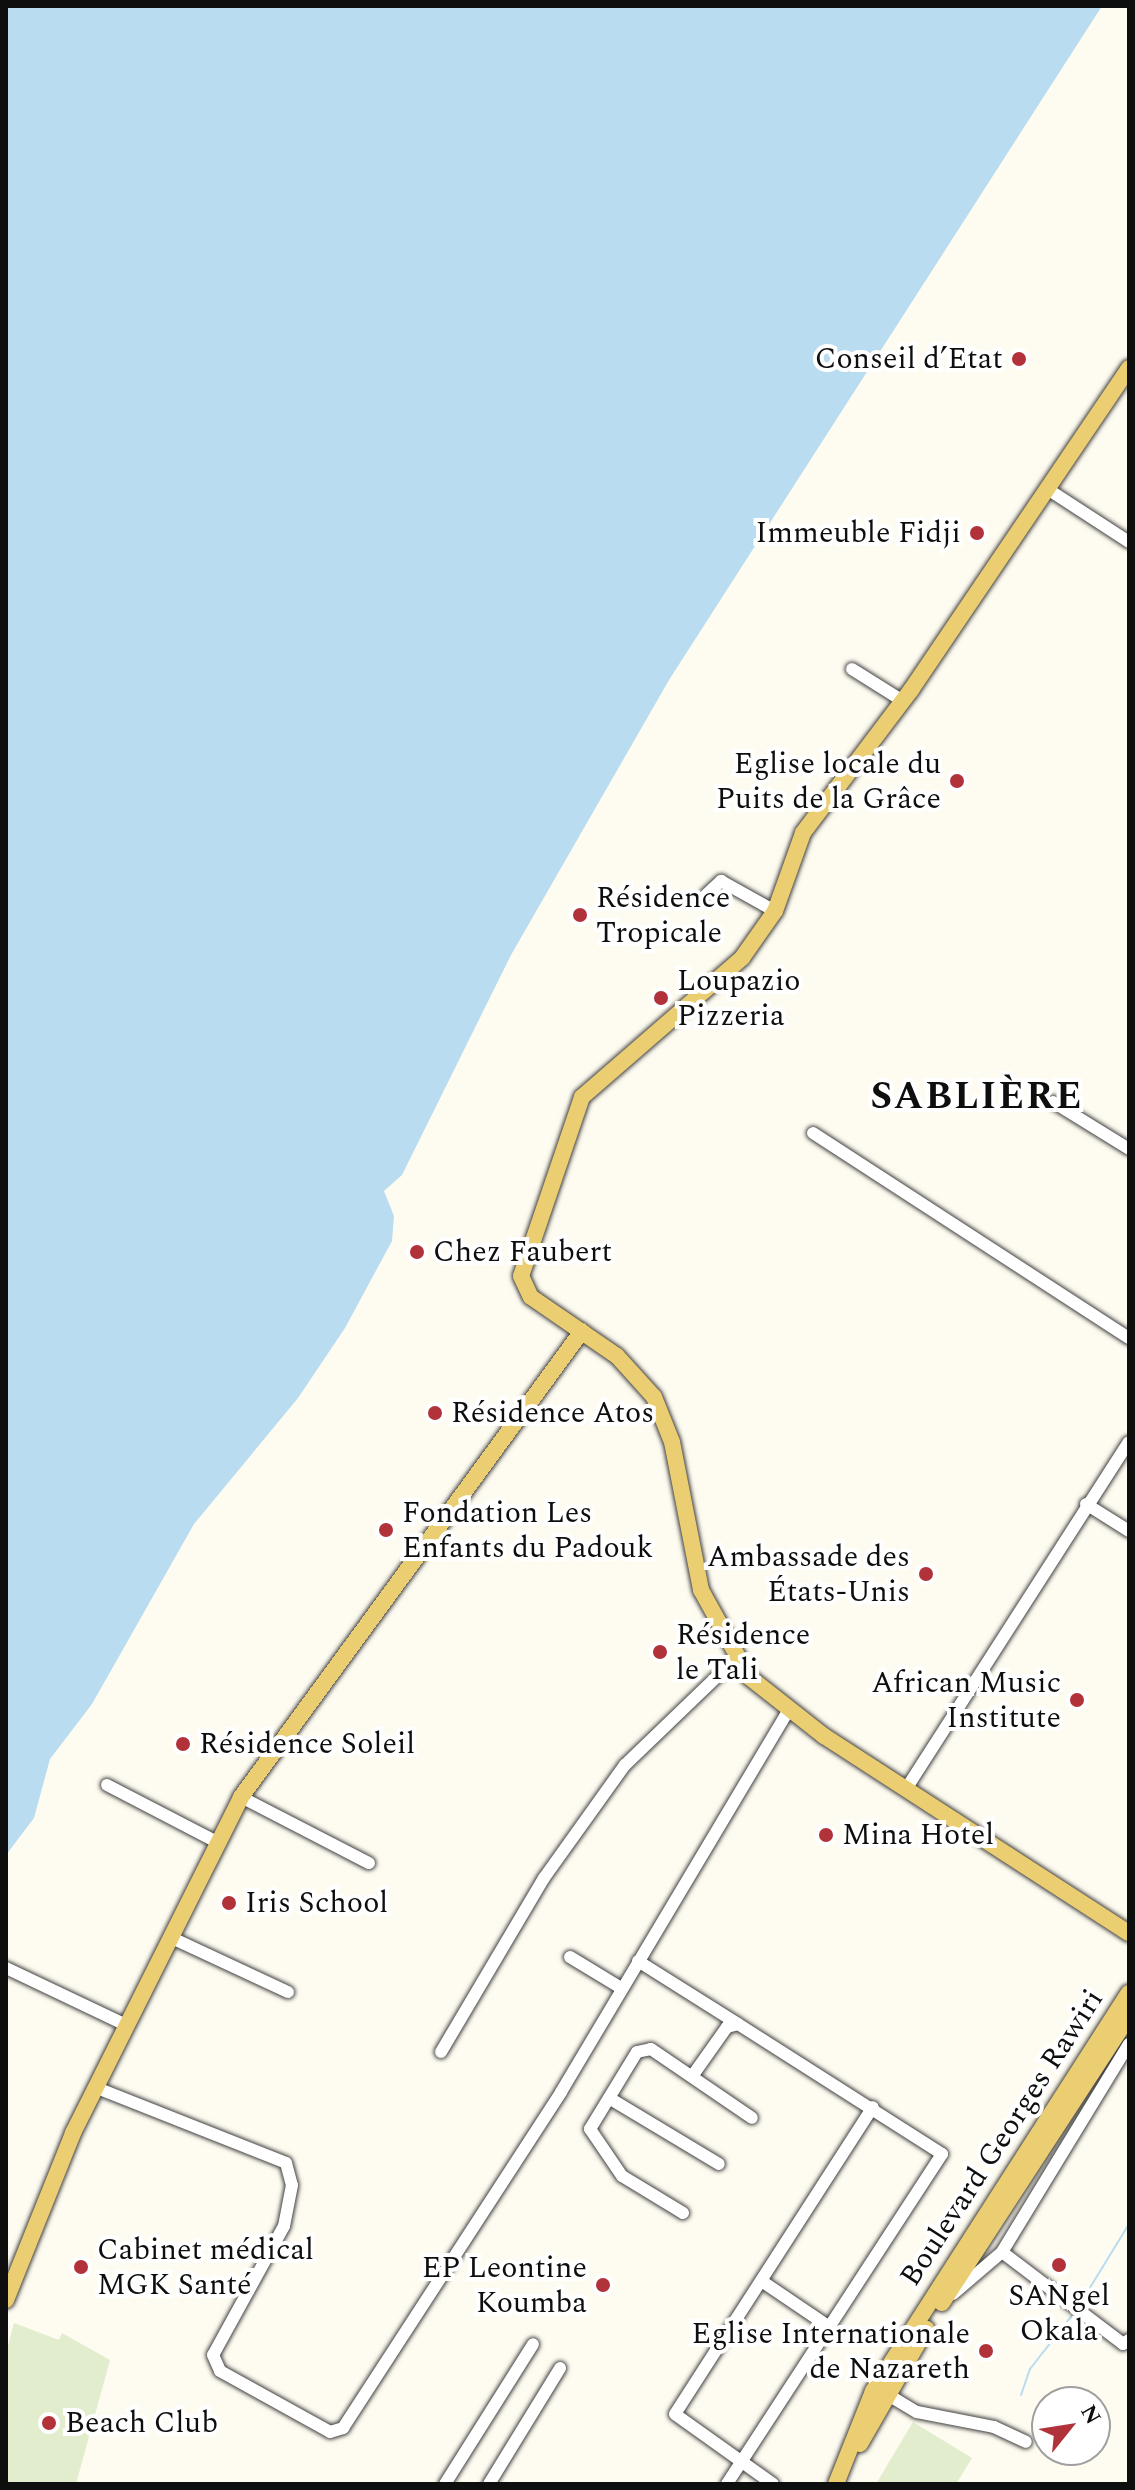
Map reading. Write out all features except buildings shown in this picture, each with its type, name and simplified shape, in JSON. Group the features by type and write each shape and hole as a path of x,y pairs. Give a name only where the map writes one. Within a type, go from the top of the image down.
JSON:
{"main road":[{"path":"1129,368 903,701 803,833 775,911 724,979 590,1087 576,1109 521,1284 628,1365 661,1410 697,1577 736,1658 788,1711 1129,1933"},
{"path":"6,2300 97,2088 241,1797 582,1331"},
{"name":"Boulevard Georges Rawiri","path":"836,2484 873,2391 1129,1993"},
{"name":"Boulevard Georges Rawiri","path":"848,2484 885,2393 1129,2016"}],"street":[{"path":"1046,488 1129,542"},
{"path":"852,669 903,701"},
{"path":"706,895 721,881 775,911"},
{"path":"1053,1102 1129,1149"},
{"path":"813,1133 1129,1338"},
{"path":"906,1789 1086,1504 1129,1442"},
{"path":"1086,1504 1129,1531"},
{"path":"441,2052 544,1878 625,1765 736,1658"},
{"path":"97,2088 286,2163 292,2185 284,2226 213,2355 220,2371 337,2431 545,2118 788,1711"},
{"path":"107,1785 217,1842"},
{"path":"241,1797 369,1863"},
{"path":"172,1938 288,1992"},
{"path":"570,1957 621,1988"},
{"path":"638,1961 873,2107 942,2154 727,2484"},
{"path":"6,1968 128,2026"},
{"path":"693,2075 727,2027 738,2024"},
{"path":"941,2304 1002,2252 1129,2044"},
{"path":"683,2213 622,2176 599,2146 591,2125 640,2049 693,2075 752,2118"},
{"path":"609,2098 719,2164"},
{"path":"773,2484 675,2414 763,2282 873,2107"},
{"path":"1002,2252 1123,2344 1129,2340"},
{"path":"763,2282 831,2328"},
{"path":"445,2484 533,2344"},
{"path":"489,2484 560,2368"},
{"path":"885,2393 917,2412 994,2427 1026,2442"}],"green space":[{"name":"Beach Club","path":"14,2323 59,2340 62,2333 110,2360 76,2484 6,2484 6,2353"},
{"path":"913,2422 972,2458 956,2484 876,2484"}],"water":[{"path":"6,6 1102,6 669,680 511,955 402,1175 384,1191 394,1216 392,1241 345,1328 298,1398 194,1524 92,1704 50,1759 34,1818 6,1855"}],"waterway":[{"path":"1080,2304 1129,2224"},
{"path":"1021,2395 1030,2369 1073,2314"}],"place":[{"name":"Conseil d’Etat","path":"1019,359"},
{"name":"Immeuble Fidji","path":"977,533"},
{"name":"Eglise locale du Puits de la Grâce","path":"957,781"},
{"name":"Résidence Tropicale","path":"580,915"},
{"name":"Loupazio Pizzeria","path":"661,998"},
{"name":"Chez Faubert","path":"417,1252"},
{"name":"Résidence Atos","path":"435,1413"},
{"name":"Fondation Les Enfants du Padouk","path":"386,1530"},
{"name":"Ambassade des États-Unis","path":"926,1574"},
{"name":"Résidence le Tali","path":"660,1652"},
{"name":"African Music Institute","path":"1077,1700"},
{"name":"Résidence Soleil","path":"183,1744"},
{"name":"Mina Hotel","path":"826,1835"},
{"name":"Iris School","path":"229,1903"},
{"name":"SANgel Okala","path":"1059,2265"},
{"name":"Cabinet médical MGK Santé","path":"81,2267"},
{"name":"EP Leontine Koumba","path":"603,2285"},
{"name":"Eglise Internationale de Nazareth","path":"986,2351"},
{"name":"Beach Club","path":"49,2423"}],"district":[{"name":"SABLIÈRE","path":"977,1098"}]}
